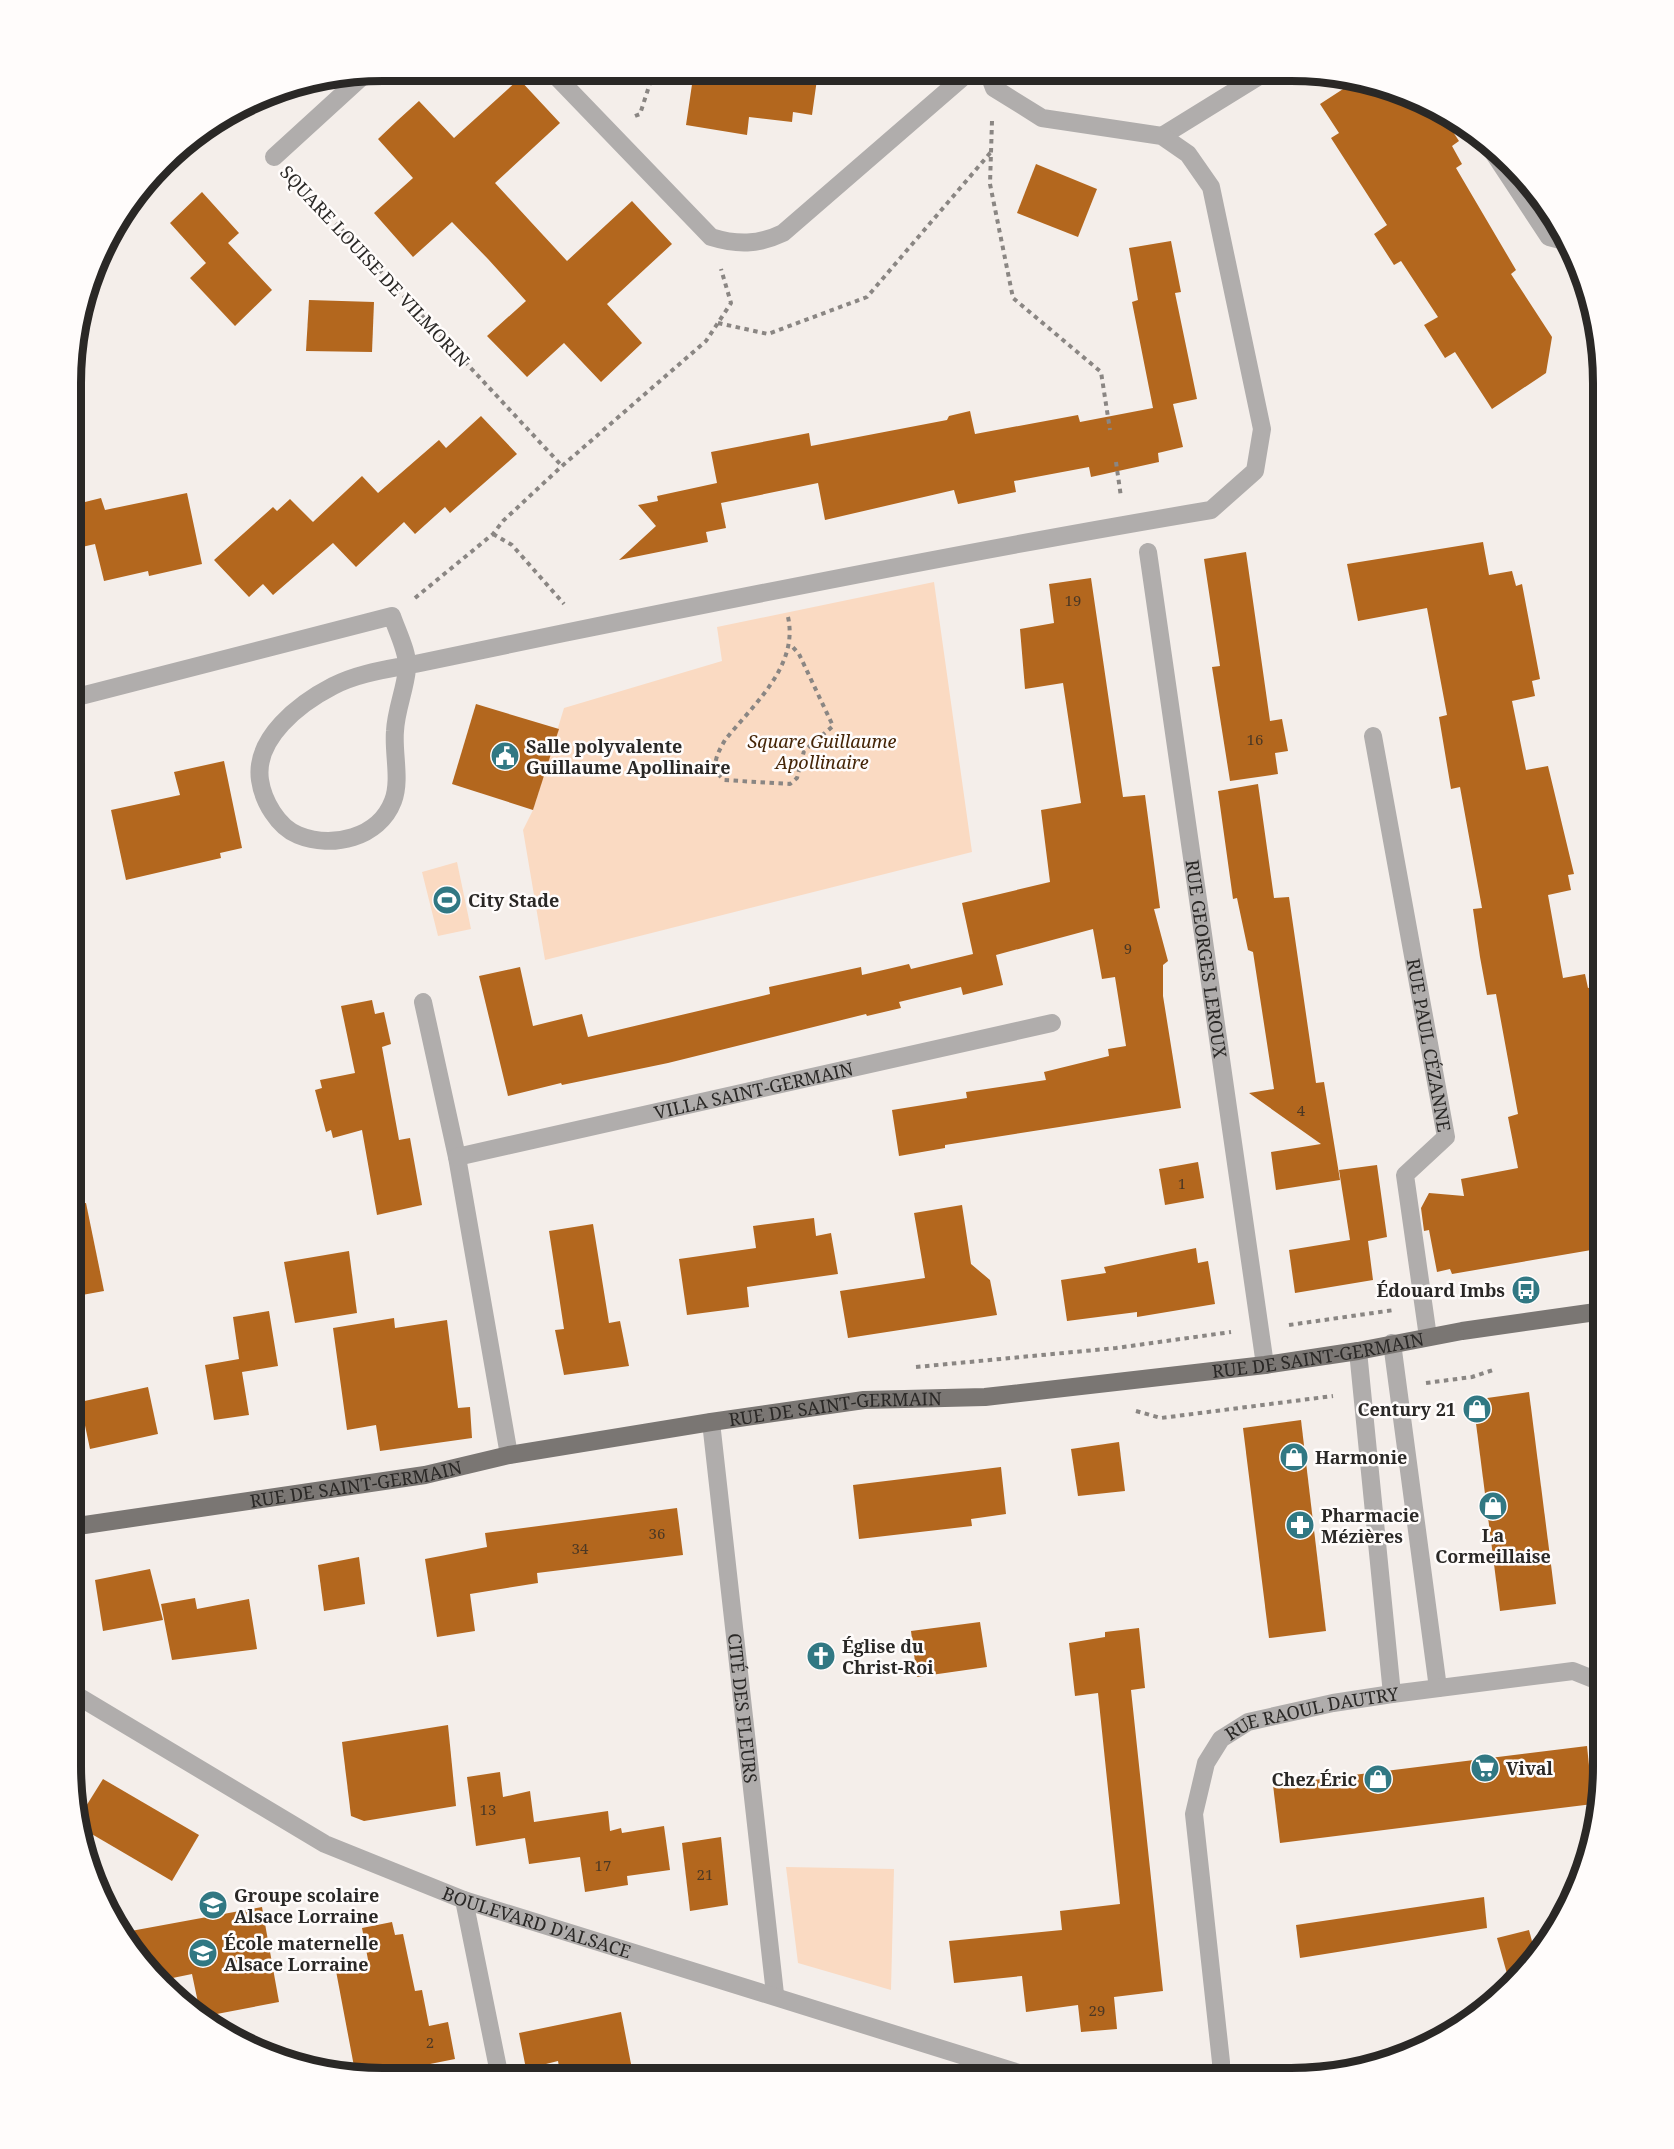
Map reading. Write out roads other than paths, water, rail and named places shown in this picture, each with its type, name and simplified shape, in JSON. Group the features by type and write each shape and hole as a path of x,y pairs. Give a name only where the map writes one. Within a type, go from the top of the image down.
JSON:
{"main road":[{"name":"RUE DE SAINT-GERMAIN","path":"81,1526 425,1475 509,1455 864,1400 985,1397 1265,1365 1358,1351 1428,1337 1593,1312"}],"street":[{"path":"561,81 711,237 731,243 763,243 783,233 959,81"},
{"path":"81,696 392,616 408,666 394,729 396,784 393,801 376,824 344,841 322,842 295,834 279,821 266,800 260,779 260,759 268,742 294,712 334,686 358,675 408,666 782,590 1211,510 1255,471 1262,429 1211,187 1188,154 1162,136 1042,118 992,81"},
{"path":"1162,136 1251,81"},
{"name":"SQUARE LOUISE DE VILMORIN","path":"274,157 356,83"},
{"path":"1506,172 1549,237 1556,239"},
{"name":"RUE GEORGES LEROUX","path":"1148,552 1265,1365"},
{"name":"RUE PAUL CÉZANNE","path":"1373,736 1446,1137 1406,1175 1428,1337"},
{"path":"423,1002 457,1157 509,1455"},
{"name":"VILLA SAINT-GERMAIN","path":"457,1157 1052,1023"},
{"path":"1392,1343 1438,1688"},
{"path":"1358,1351 1392,1694"},
{"name":"CITÉ DES FLEURS","path":"711,1422 775,1994"},
{"name":"RUE RAOUL DAUTRY","path":"1221,2068 1194,1814 1206,1763 1221,1739 1248,1722 1333,1703 1573,1671 1593,1679"},
{"name":"BOULEVARD D'ALSACE","path":"81,1698 325,1844 464,1900 775,1994 1004,2068"},
{"path":"464,1900 498,2068"}],"place":[{"name":"Salle polyvalente Guillaume Apollinaire","path":"505,756"},
{"name":"City Stade","path":"447,900"},
{"name":"Édouard Imbs","path":"1526,1290"},
{"name":"Century 21","path":"1477,1409"},
{"name":"Harmonie","path":"1294,1457"},
{"name":"La Cormeillaise","path":"1493,1506"},
{"name":"Pharmacie Mézières","path":"1300,1525"},
{"name":"Église du Christ-Roi","path":"821,1656"},
{"name":"Vival","path":"1485,1768"},
{"name":"Chez Éric","path":"1378,1779"},
{"name":"Groupe scolaire Alsace Lorraine","path":"213,1905"},
{"name":"École maternelle Alsace Lorraine","path":"203,1953"}],"park label":[{"name":"Square Guillaume Apollinaire","path":"822,751"}]}
